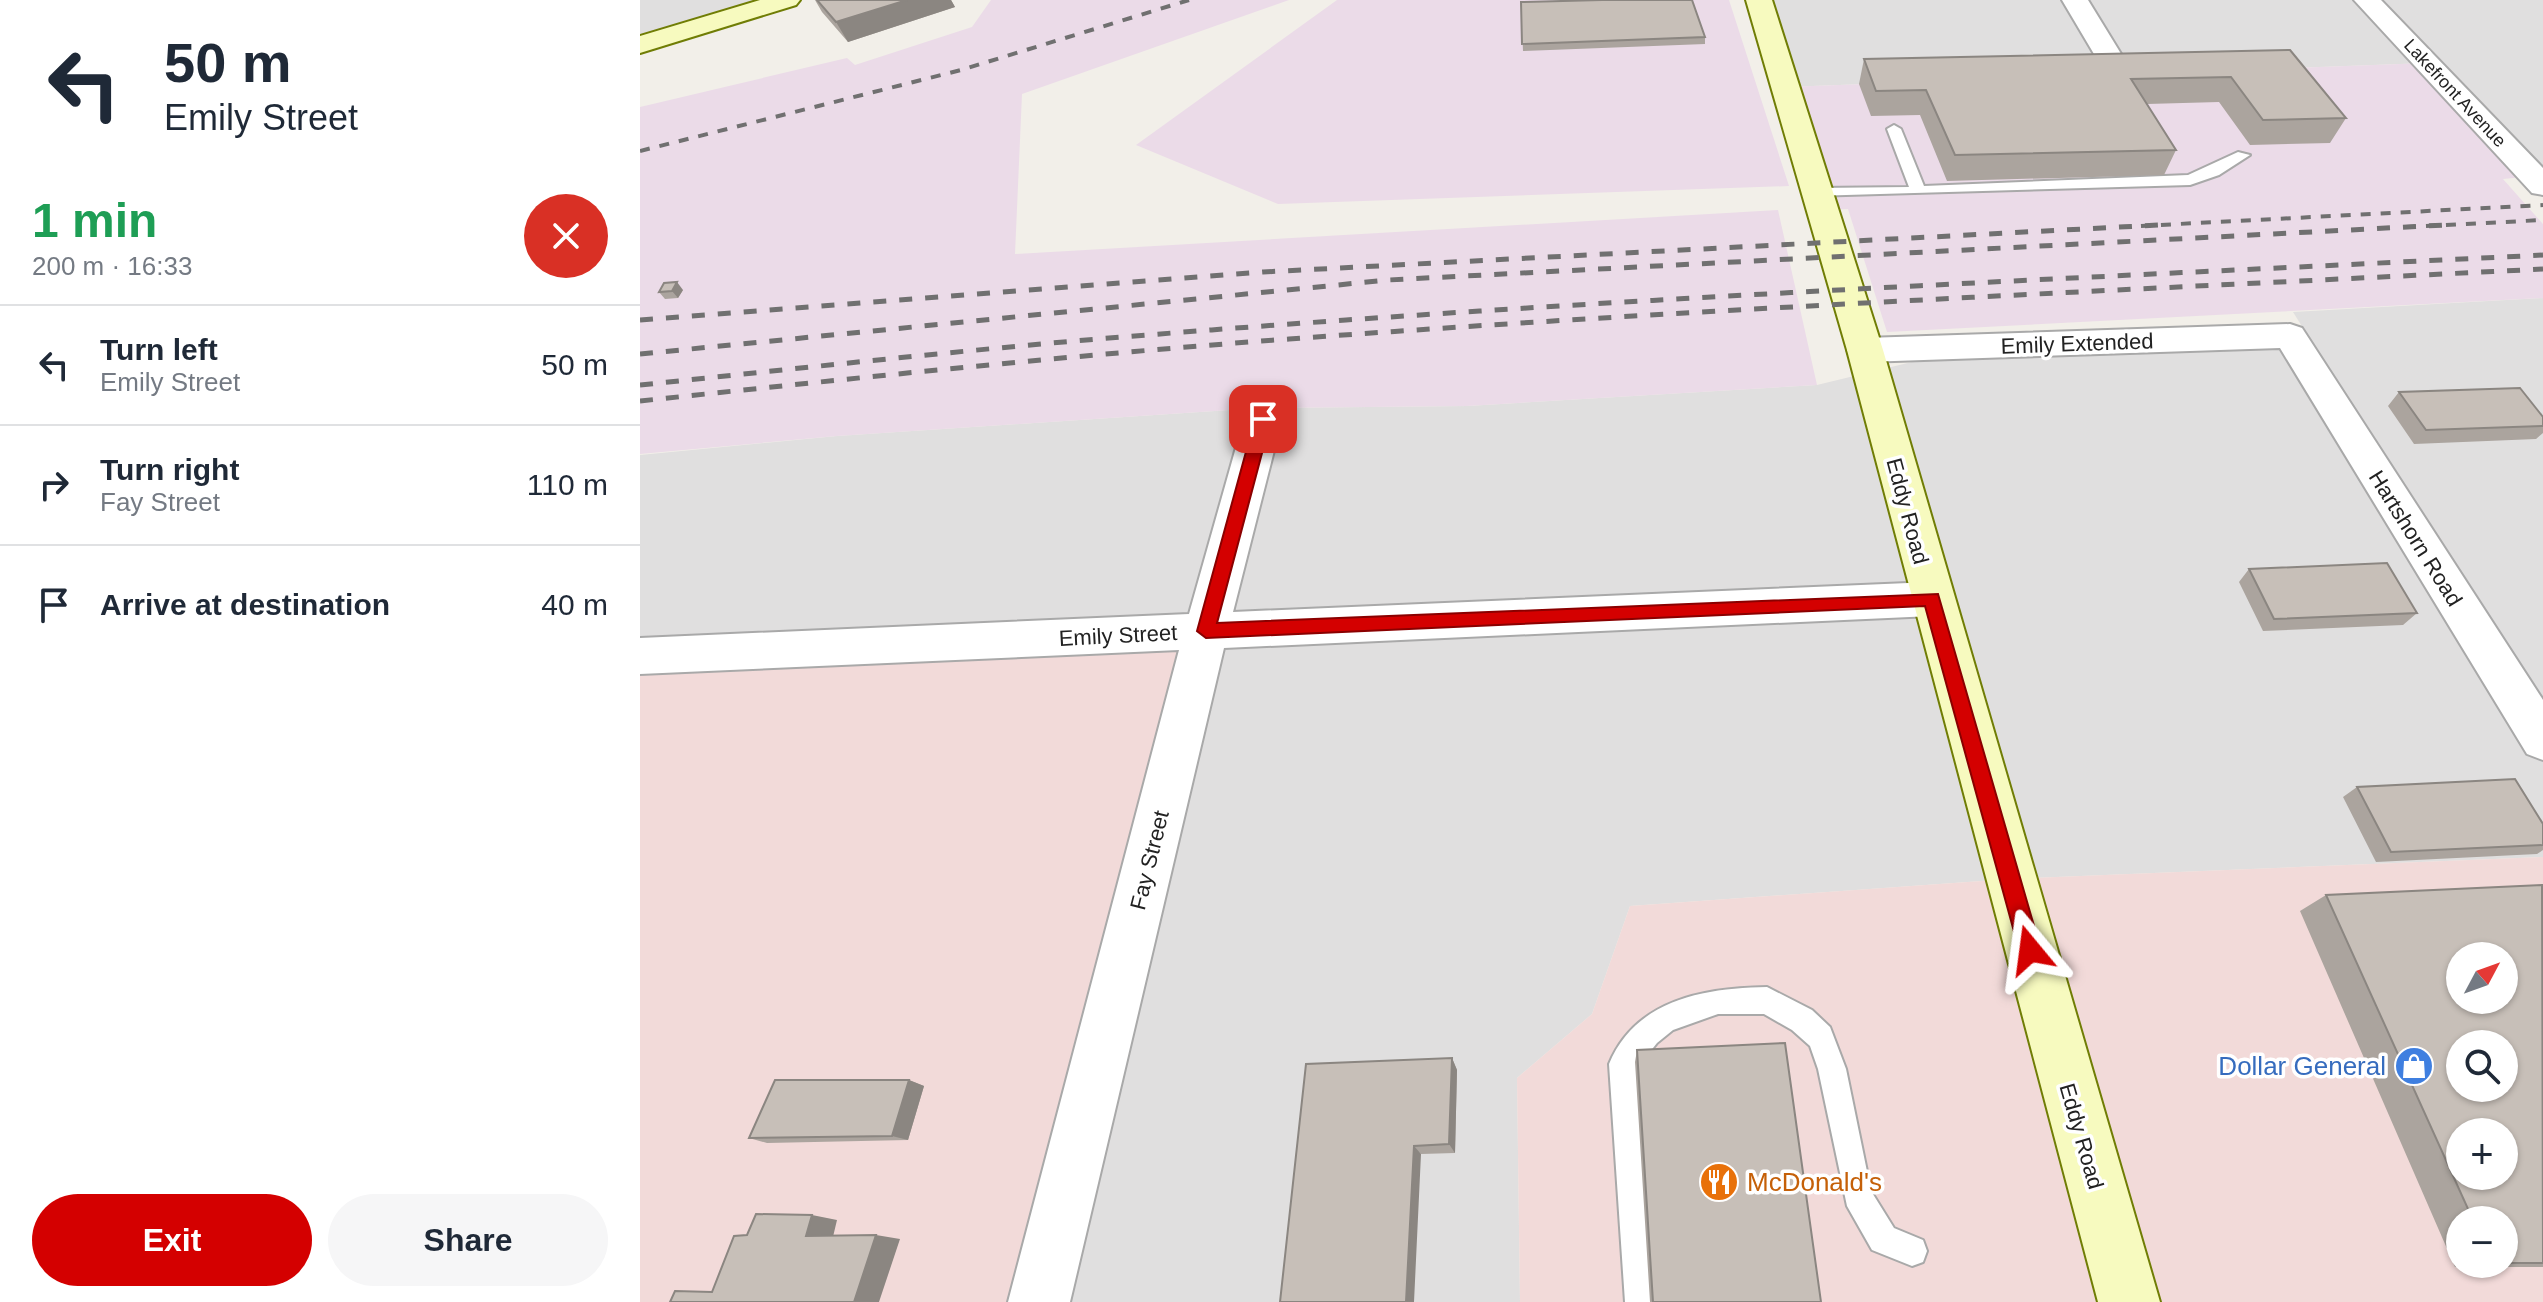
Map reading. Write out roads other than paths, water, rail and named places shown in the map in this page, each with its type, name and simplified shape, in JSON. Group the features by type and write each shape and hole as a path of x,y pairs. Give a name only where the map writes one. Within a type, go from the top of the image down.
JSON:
{"street":[{"path":"640,45 787,0"},
{"name":"Eddy Road","path":"1759,0 1865,350 2129,1302"},
{"path":"2075,0 2120,75"},
{"name":"Lakefront Avenue","path":"2367,0 2543,186"},
{"name":"Emily Extended","path":"1865,350 2290,336"},
{"name":"Hartshorn Road","path":"2290,336 2543,740"},
{"name":"Fay Street","path":"1039,1302 1206,631 1263,419"},
{"name":"Emily Street","path":"640,656 1932,599"}],"lane":[{"path":"1894,129 1918,191"},
{"path":"1817,193 2190,180 2214,172 2243,155"},
{"path":"1641,1302 1623,1064 1647,1033 1665,1019 1718,1001 1767,1000 1802,1020 1820,1037 1832,1069 1857,1196 1883,1239 1912,1251"}],"railway":[{"path":"640,151 961,70 1189,0"},
{"path":"2121,227 2543,205"},
{"path":"2437,225 2543,220"},
{"path":"640,320 1263,272 2159,225"},
{"path":"640,354 1388,280 2437,225"},
{"path":"2406,227 2437,225"},
{"path":"2437,225 2445,225"},
{"path":"640,385 1041,344 1459,312 2543,255"},
{"path":"640,401 1126,352 1446,328 1916,300 2543,269"}],"place":[{"name":"Dollar General","path":"2414,1066"},
{"name":"McDonald's","path":"1719,1182"}]}
